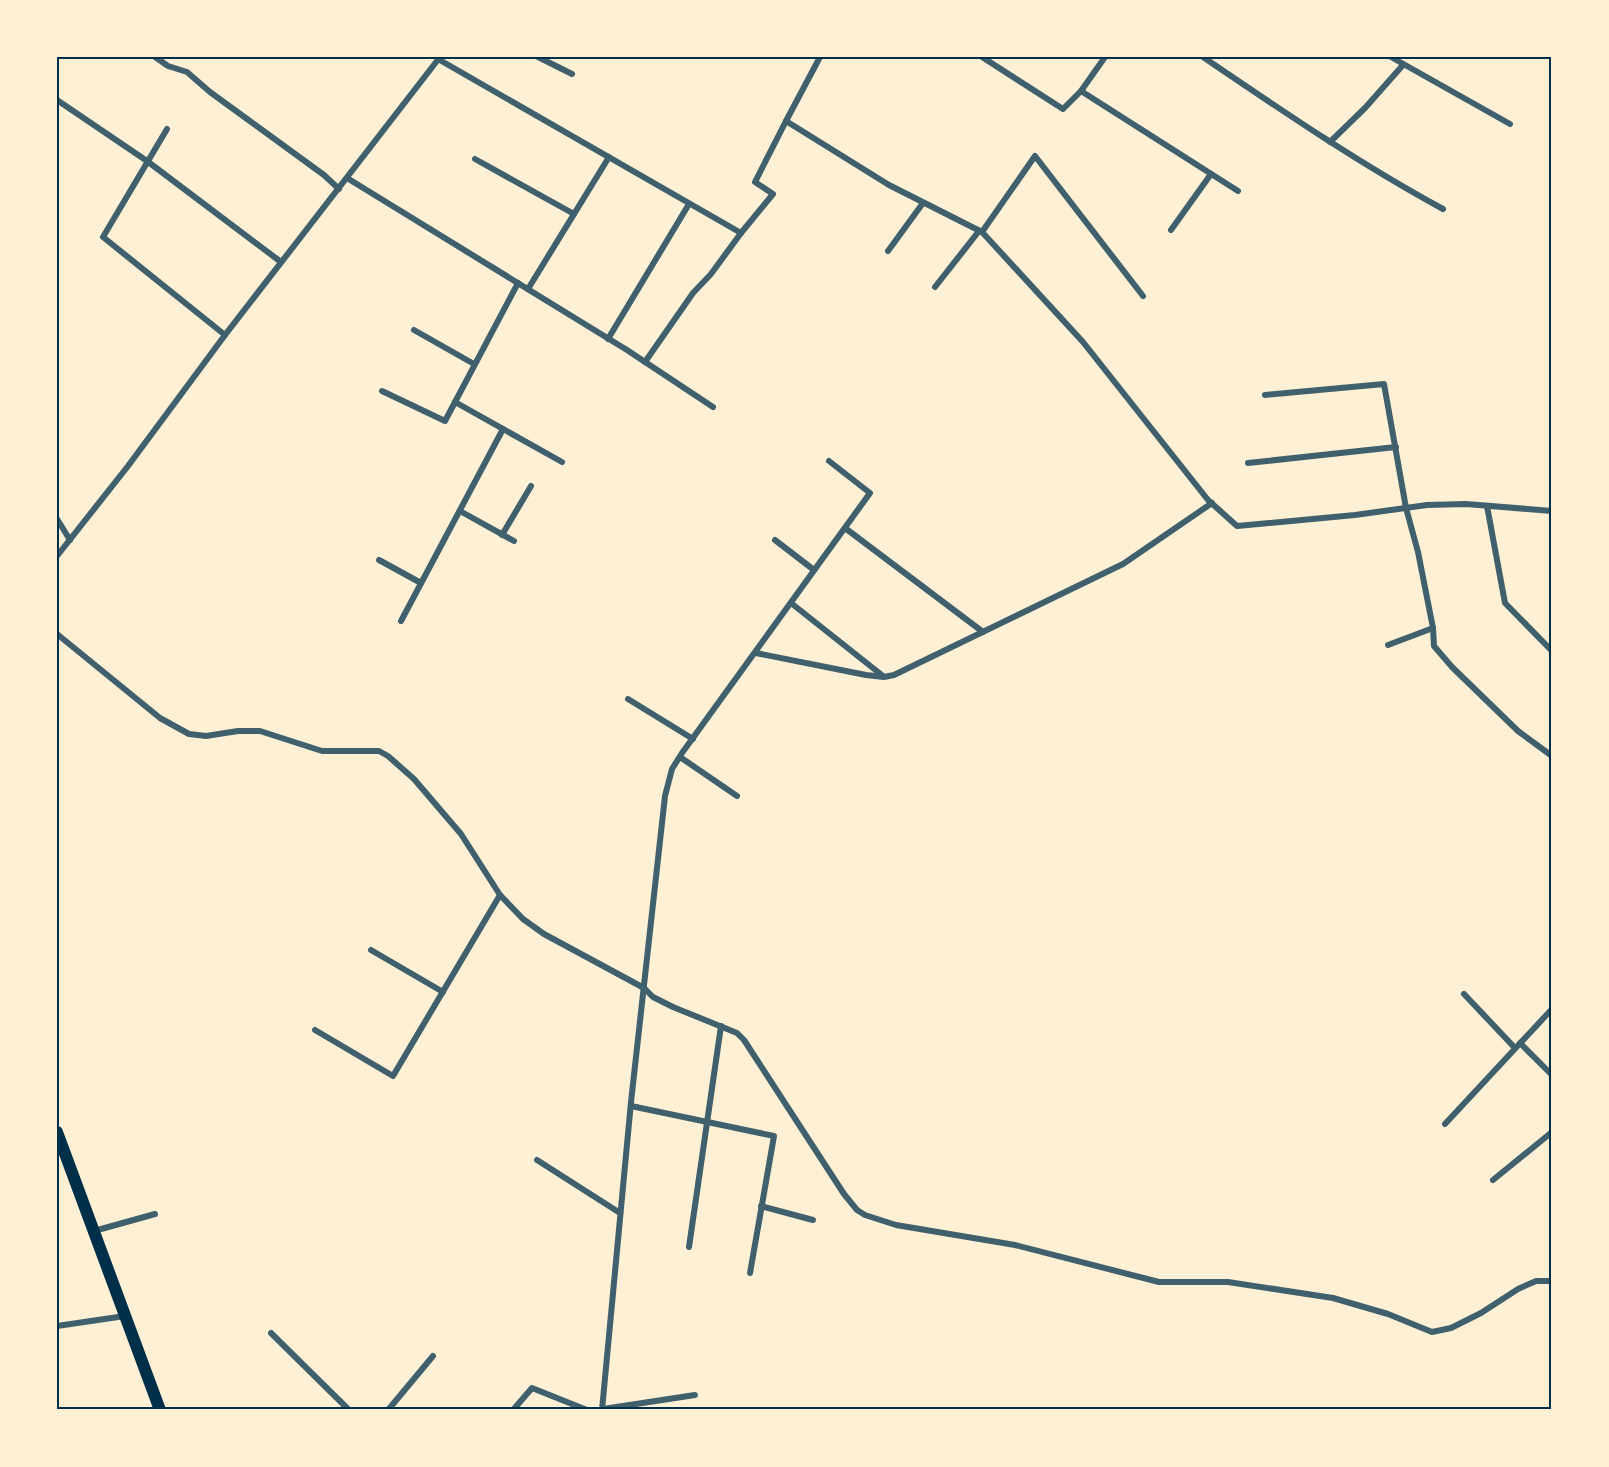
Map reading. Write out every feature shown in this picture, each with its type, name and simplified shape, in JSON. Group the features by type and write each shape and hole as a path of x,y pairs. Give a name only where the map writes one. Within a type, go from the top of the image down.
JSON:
{"highway":[{"path":"57,1132 160,1410"}],"street":[{"path":"155,57 168,66 187,72 210,92 324,175 339,189"},
{"path":"538,57 572,74"},
{"path":"645,362 693,293 711,274 772,194 755,182 820,57"},
{"path":"982,57 1063,109 1081,91 1105,57"},
{"path":"1203,57 1401,187 1443,209"},
{"path":"1390,57 1510,124"},
{"path":"57,556 439,58 741,233"},
{"path":"1330,142 1365,108 1403,65"},
{"path":"1081,91 1238,191"},
{"path":"57,100 147,161 281,262"},
{"path":"786,121 889,185 981,231 1083,342 1212,503 1237,526 1466,504 1552,510"},
{"path":"167,129 103,237 225,335"},
{"path":"935,287 981,231 1035,156 1143,296"},
{"path":"528,289 609,157"},
{"path":"475,159 574,214"},
{"path":"1171,230 1211,174"},
{"path":"347,178 645,362 713,407"},
{"path":"888,251 923,202"},
{"path":"608,339 689,204"},
{"path":"382,391 445,421 518,283"},
{"path":"414,330 474,364"},
{"path":"1265,395 1384,384 1406,508 1418,552 1433,628 1434,646 1452,667 1518,731 1552,756"},
{"path":"455,402 562,462"},
{"path":"401,621 503,429"},
{"path":"1248,463 1396,447"},
{"path":"695,1395 602,1409 631,1107 665,796 672,769 680,757 870,493 829,461"},
{"path":"502,535 531,486"},
{"path":"756,652 866,675 884,677 894,675 1123,564 1212,503"},
{"path":"1487,506 1505,603 1552,651"},
{"path":"459,511 514,541"},
{"path":"57,519 70,540"},
{"path":"845,528 983,632"},
{"path":"775,540 814,570"},
{"path":"379,560 421,583"},
{"path":"791,603 884,677"},
{"path":"1388,645 1433,628"},
{"path":"57,634 160,718 189,734 206,736 260,730 322,751 379,751 388,756 414,779 461,834 500,895 523,919 544,934 644,988 653,997 673,1007 733,1029 744,1040 844,1194 857,1210 875,1219 1015,1245 1159,1282 1228,1282 1333,1298 1388,1314 1432,1332 1451,1328 1536,1281 1552,1281"},
{"path":"628,699 693,739"},
{"path":"680,757 737,796"},
{"path":"315,1030 393,1076 500,895"},
{"path":"371,950 443,992"},
{"path":"1464,994 1552,1075"},
{"path":"1445,1124 1552,1009"},
{"path":"689,1247 721,1026"},
{"path":"631,1107 774,1136 750,1274"},
{"path":"1493,1179 1552,1132"},
{"path":"537,1160 621,1213"},
{"path":"762,1206 813,1220"},
{"path":"93,1231 155,1214"},
{"path":"57,1326 125,1316"},
{"path":"271,1333 349,1410"},
{"path":"388,1410 433,1356"},
{"path":"513,1410 532,1388 587,1410"}]}
